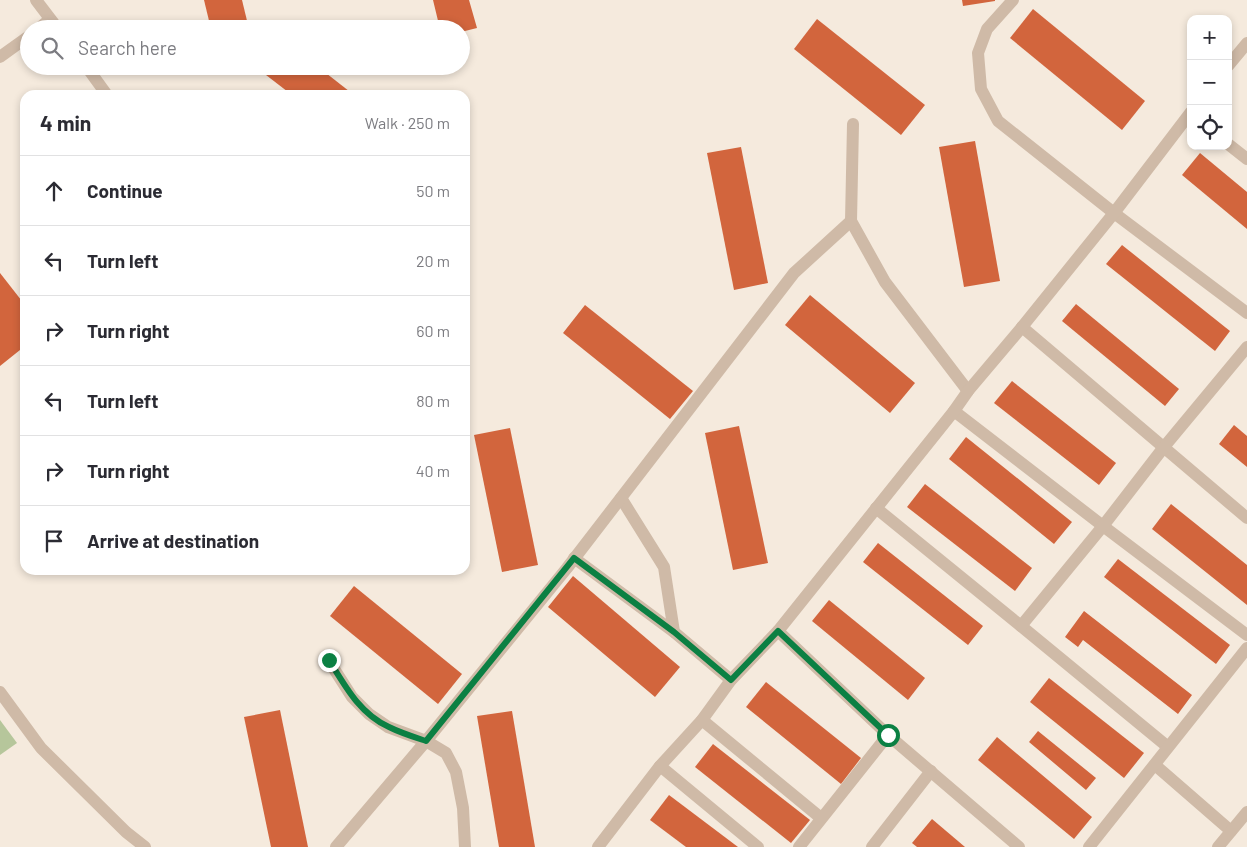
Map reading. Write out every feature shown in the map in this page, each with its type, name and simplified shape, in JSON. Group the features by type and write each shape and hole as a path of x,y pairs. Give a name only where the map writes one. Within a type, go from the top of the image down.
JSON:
{"street":[{"path":"36,0 51,20"},
{"path":"1013,0 987,29 978,53 981,89 998,121 1114,214 1247,313"},
{"path":"0,57 20,43"},
{"path":"1232,61 1247,43"},
{"path":"93,75 103,90"},
{"path":"598,847 660,766 702,720 731,680 778,631 968,391 1114,214 1187,116"},
{"path":"853,124 851,221 884,282 968,391"},
{"path":"1232,147 1247,159"},
{"path":"336,847 426,741 574,558 794,274 851,221"},
{"path":"1022,327 1247,518"},
{"path":"1021,626 1103,526 1164,447 1247,348"},
{"path":"954,411 1247,635"},
{"path":"621,498 664,567 674,632"},
{"path":"876,508 1168,747"},
{"path":"574,558 674,632 731,680"},
{"path":"778,631 888,735 1020,847"},
{"path":"1089,847 1247,648"},
{"path":"329,660 352,697 368,714 388,727 426,741 446,753 456,772 462,808 465,847"},
{"path":"0,692 41,748 126,832 145,847"},
{"path":"702,720 822,818"},
{"path":"799,847 888,735"},
{"path":"1155,764 1232,831"},
{"path":"660,766 758,847"},
{"path":"872,847 930,771"},
{"path":"1218,847 1247,812"}],"green space":[{"path":"0,720 17,743 0,755"}],"building":[{"path":"204,0 242,0 247,20 209,20"},
{"path":"433,0 469,0 477,28 470,30 470,20 438,20"},
{"path":"962,0 995,0 995,1 963,6"},
{"path":"1033,9 1145,101 1122,130 1010,38"},
{"path":"817,19 925,105 901,135 794,49"},
{"path":"266,75 328,75 348,90 286,90"},
{"path":"975,141 1000,281 964,287 939,147"},
{"path":"741,147 768,283 734,290 707,153"},
{"path":"1200,153 1247,192 1247,229 1182,175"},
{"path":"1122,245 1230,331 1215,351 1106,264"},
{"path":"0,273 20,299 20,350 0,366"},
{"path":"810,295 915,383 890,413 785,325"},
{"path":"1076,304 1179,389 1165,406 1062,321"},
{"path":"585,305 693,391 670,419 563,333"},
{"path":"1012,381 1116,463 1099,485 994,403"},
{"path":"1234,425 1247,436 1247,467 1219,444"},
{"path":"739,426 768,563 733,570 705,433"},
{"path":"510,428 538,565 502,572 474,435"},
{"path":"966,437 1072,522 1054,544 949,459"},
{"path":"925,484 1032,568 1015,591 907,507"},
{"path":"1171,504 1247,565 1247,605 1152,529"},
{"path":"878,543 983,626 968,645 863,562"},
{"path":"1118,559 1230,645 1216,664 1104,577"},
{"path":"573,576 680,667 655,697 548,607"},
{"path":"354,586 462,674 438,704 330,616"},
{"path":"829,600 925,678 908,700 812,621"},
{"path":"1084,611 1192,695 1178,714 1083,640 1078,647 1065,637"},
{"path":"1049,678 1144,753 1124,778 1030,702"},
{"path":"766,682 861,758 841,784 746,707"},
{"path":"280,710 308,847 271,847 244,717"},
{"path":"512,711 535,847 499,847 477,716"},
{"path":"1038,731 1096,778 1086,790 1029,742"},
{"path":"997,737 1092,817 1074,839 978,760"},
{"path":"713,744 810,820 791,843 695,767"},
{"path":"669,795 738,847 686,847 650,820"},
{"path":"932,819 965,847 917,847 912,843"}],"route":[{"path":"329,660 352,697 368,714 388,727 426,741 574,558 674,632 731,680 778,631 888,735"}]}
